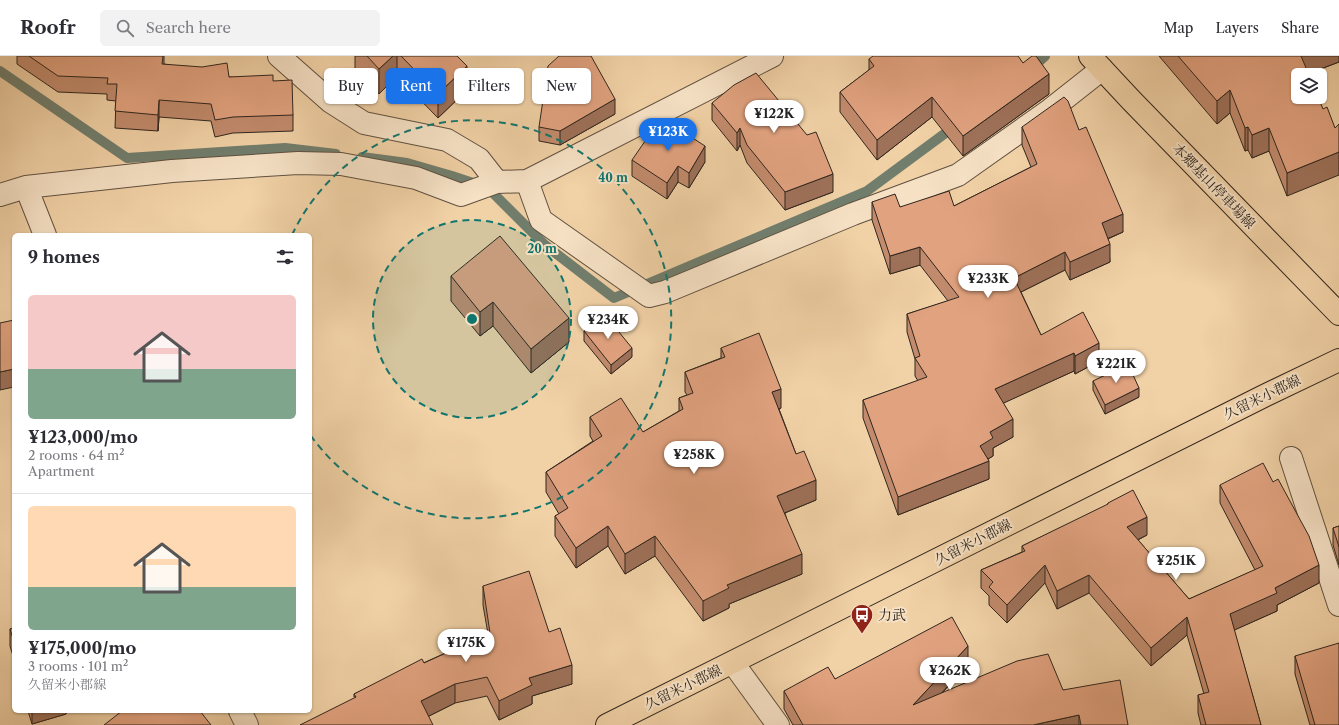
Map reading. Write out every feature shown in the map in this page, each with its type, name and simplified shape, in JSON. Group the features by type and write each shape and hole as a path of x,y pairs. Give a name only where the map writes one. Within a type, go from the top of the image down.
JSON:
{"main road":[{"name":"本郷基山停車場線","path":"1096,62 1339,314"},
{"name":"久留米小郡線","path":"607,725 1266,395 1339,360"}],"street":[{"path":"279,56 330,102 364,123 447,140 478,159 497,182"},
{"path":"0,194 26,187 172,171 298,163 341,164 416,178 461,195 497,182 527,181 772,56"},
{"path":"527,181 541,220 650,296 665,292 853,214 958,175 1050,110 1096,62"},
{"path":"26,187 44,233"},
{"path":"1291,458 1339,605"},
{"path":"733,662 778,725"},
{"path":"241,713 247,725"}],"building":[{"path":"29,56 163,56 162,64 202,67 227,63 229,77 273,75 273,81 292,80 293,115 233,117 215,120 211,104 159,100 158,115 115,111 117,84 107,84 108,78 58,76"},
{"path":"367,56 393,56 379,69"},
{"path":"401,56 457,56 467,66 465,68 454,68 454,79 446,86 446,68 413,68"},
{"path":"559,56 591,56 615,99 560,131 539,127 542,104 591,104 591,68 548,68"},
{"path":"873,56 1018,56 1023,63 1032,56 1036,56 1049,74 963,136 932,97 877,140 840,92 874,66 869,59"},
{"path":"1178,56 1301,56 1306,68 1291,68 1291,104 1321,104 1323,109 1327,107 1335,128 1339,124 1339,152 1287,173 1269,128 1252,135 1248,127 1245,128 1230,90 1217,101"},
{"path":"756,73 807,135 816,132 833,174 785,192 747,145 740,128 737,133 712,103 734,85"},
{"path":"1064,97 1068,101 1079,130 1086,127 1123,214 1102,223 1110,244 1070,262 1065,252 1016,277 1017,279 1015,280 1041,335 1083,312 1099,343 1075,356 1074,353 995,389 1013,419 990,432 993,438 980,446 989,461 898,497 863,400 927,377 915,358 920,356 907,314 959,297 920,247 890,256 872,202 895,194 900,207 949,191 954,206 1037,164 1022,127"},
{"path":"668,122 705,146 689,173 678,166 667,183 632,160 652,131"},
{"path":"500,236 569,318 531,349 493,302 480,312 451,276"},
{"path":"605,315 632,348 611,365 584,331"},
{"path":"12,320 12,369 0,372 0,323"},
{"path":"759,333 781,389 772,392 796,454 804,451 816,480 777,496 802,554 727,585 729,588 703,601 655,536 625,554 608,526 576,548 555,516 568,508 546,472 602,436 590,417 621,398 643,432 683,409 679,398 693,393 685,372 725,357 721,348"},
{"path":"1128,364 1139,388 1105,405 1093,381"},
{"path":"1263,463 1273,482 1278,479 1309,536 1319,565 1275,588 1277,593 1230,614 1261,725 1206,725 1198,695 1209,692 1187,617 1151,648 1089,575 1057,591 1045,565 1007,605 989,587 993,582 981,570 1025,551 1022,546 1108,504 1133,490 1147,517 1127,527 1189,599 1263,566 1220,485"},
{"path":"1339,526 1339,547 1333,528"},
{"path":"529,571 549,632 560,628 572,665 529,678 532,685 499,701 487,677 455,684 421,701 433,725 300,725 356,697 354,694 422,659 424,663 490,633 483,586"},
{"path":"952,617 968,646 913,705 1017,661 1048,654 1063,690 1120,680 1128,725 1081,725 1079,715 1033,725 803,725 784,691 828,667 835,679"},
{"path":"1339,643 1339,725 1315,725 1295,656"},
{"path":"119,713 202,713 211,725 104,725"}],"waterway":[{"path":"1030,70 1045,56"},
{"path":"0,71 127,158 285,148 336,154"},
{"path":"362,157 407,163 488,188 545,245 614,298 867,191 955,126"}],"place":[{"name":"力武","path":"862,634"}]}
